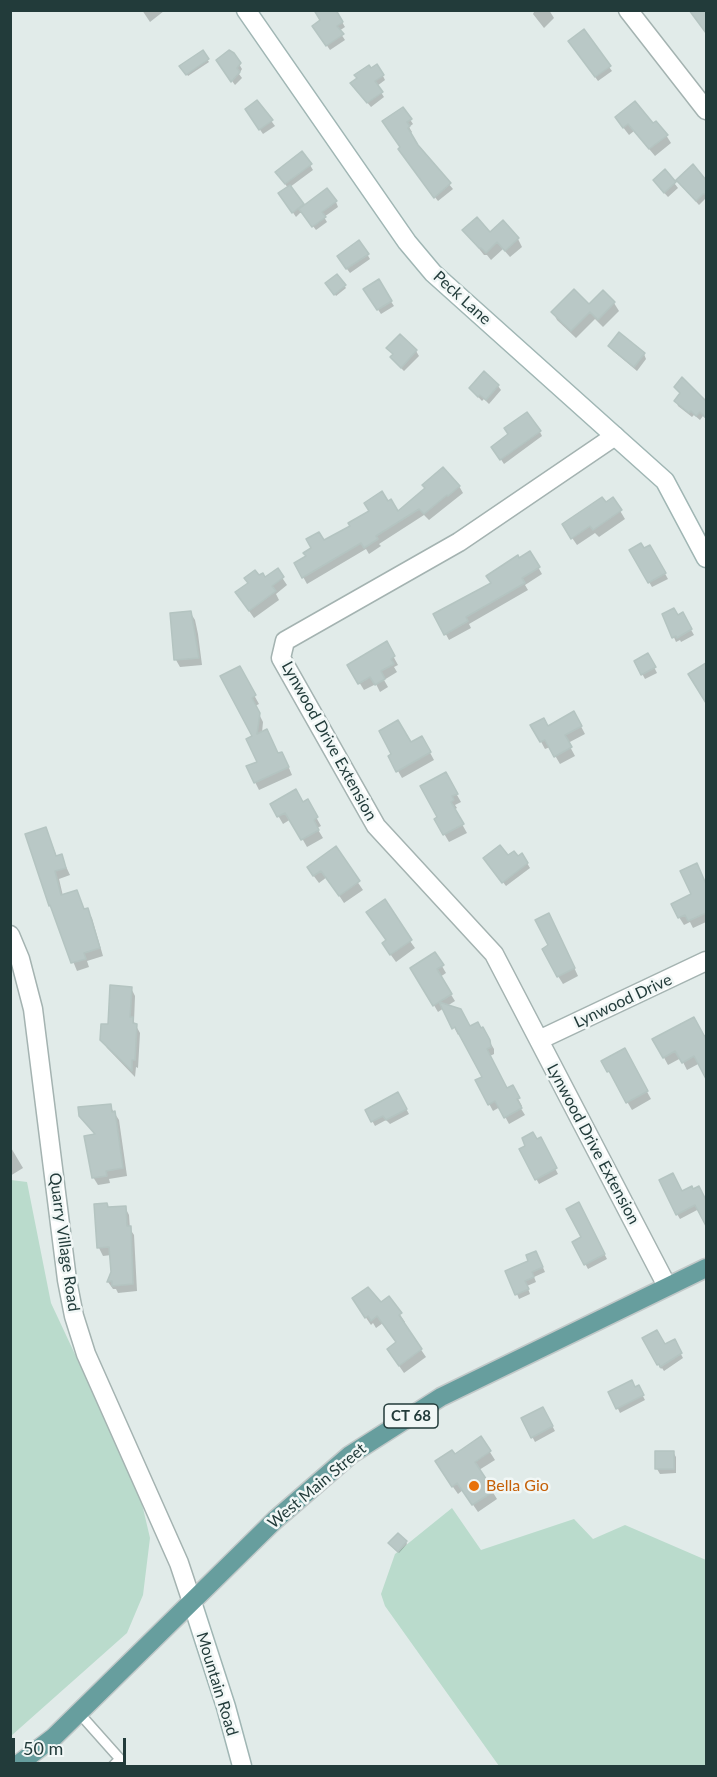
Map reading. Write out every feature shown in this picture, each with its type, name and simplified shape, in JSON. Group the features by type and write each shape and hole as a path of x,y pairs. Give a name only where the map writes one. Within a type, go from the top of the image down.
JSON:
{"main road":[{"name":"West Main Street","path":"16,1767 54,1737 275,1520 350,1455 441,1397 706,1268"}],"street":[{"name":"Peck Lane","path":"246,10 407,243 432,273 665,481 706,558"},
{"path":"628,10 706,110"},
{"name":"Lynwood Drive Extension","path":"615,436 459,542 285,641 281,658 375,826 494,954 668,1287"},
{"name":"Quarry Village Road","path":"10,934 20,959 33,1009 67,1280 74,1316 86,1354 179,1563 192,1602"},
{"name":"Lynwood Drive","path":"539,1040 706,961"},
{"name":"Mountain Road","path":"192,1602 226,1707 242,1767"}],"lane":[{"path":"79,1713 119,1764"}],"green space":[{"path":"11,1180 27,1182 51,1303 139,1491 150,1538 143,1595 127,1633 11,1736"},
{"path":"452,1508 481,1550 574,1519 593,1539 625,1525 706,1560 706,1766 499,1766 385,1606 381,1594 395,1554"}],"building":[{"path":"314,10 336,10 343,22 337,26 344,34 326,46 312,26 320,20"},
{"path":"689,10 706,10 706,33"},
{"path":"584,29 611,66 595,77 568,41"},
{"path":"203,50 209,59 186,75 179,66"},
{"path":"229,50 241,63 237,68 240,72 231,82 216,60"},
{"path":"377,64 384,75 375,81 383,92 367,103 350,83 357,78 354,75 369,65 371,68"},
{"path":"257,100 273,120 259,130 245,109"},
{"path":"635,101 653,123 656,121 668,135 649,149 628,124 623,128 615,117"},
{"path":"403,107 412,119 407,122 410,126 408,128 418,145 451,183 434,198 398,149 400,147 382,121"},
{"path":"302,151 312,164 285,184 275,172"},
{"path":"693,164 706,180 706,194 696,201 676,180"},
{"path":"665,169 676,182 664,193 653,180"},
{"path":"290,185 304,204 292,213 278,193"},
{"path":"327,188 337,201 322,212 326,217 312,227 299,209"},
{"path":"477,217 490,232 503,220 519,238 505,251 497,242 486,253 462,230"},
{"path":"359,240 369,254 346,269 337,256"},
{"path":"337,274 346,285 334,295 325,283"},
{"path":"379,279 392,301 377,310 363,289"},
{"path":"574,289 589,304 603,290 615,302 598,320 590,312 571,331 551,312"},
{"path":"619,332 645,353 634,367 608,346"},
{"path":"400,334 417,350 401,368 390,357 393,354 386,348"},
{"path":"484,371 499,385 486,400 480,395 478,397 469,388"},
{"path":"682,377 706,401 706,418 700,412 696,416 691,411 689,413 674,401 680,393 674,387"},
{"path":"527,412 541,431 500,460 491,447 508,434 504,428"},
{"path":"443,467 460,486 448,496 424,514 419,509 376,536 378,539 364,548 361,543 302,578 294,563 306,556 303,553 311,548 306,539 319,532 324,540 350,526 348,523 369,511 364,503 382,491 388,501 391,499 398,511 425,488 422,485"},
{"path":"602,497 606,502 613,497 622,510 593,530 590,526 571,539 562,524"},
{"path":"641,543 644,548 650,545 666,573 648,583 629,550"},
{"path":"530,551 540,567 522,578 525,583 466,617 468,621 444,635 433,614 491,583 486,576 518,555 519,558"},
{"path":"278,568 284,577 272,586 276,591 249,611 235,592 248,583 244,578 255,570 259,575 263,573 265,577"},
{"path":"674,608 678,615 683,612 692,629 677,638 676,636 672,638 662,614"},
{"path":"191,611 199,658 174,660 170,613"},
{"path":"387,641 395,656 391,659 394,664 381,671 385,679 375,685 370,677 358,684 347,665"},
{"path":"648,653 656,667 641,675 634,661"},
{"path":"706,663 706,703 688,674"},
{"path":"240,666 256,695 252,698 260,713 257,734 267,729 278,753 282,752 289,767 254,783 246,766 257,762 246,739 252,736 220,676"},
{"path":"574,711 582,726 565,735 572,747 554,757 545,740 540,742 530,725 544,718 548,726"},
{"path":"398,720 411,742 422,736 431,752 396,772 388,756 391,754 379,731"},
{"path":"446,772 458,794 452,796 454,800 451,802 464,824 443,835 434,819 437,817 420,786"},
{"path":"296,789 303,802 308,799 318,817 314,820 319,830 301,840 285,813 277,817 270,804"},
{"path":"46,827 56,856 62,854 66,868 55,871 61,895 77,890 84,909 88,908 100,948 84,953 86,959 71,963 25,834"},
{"path":"500,845 508,855 514,851 518,856 522,853 528,863 502,883 483,858"},
{"path":"336,846 360,881 339,896 321,871 313,876 307,867"},
{"path":"697,863 706,884 706,913 688,921 685,915 678,918 671,904 691,894 680,871"},
{"path":"385,899 412,940 390,955 382,943 386,940 366,912"},
{"path":"549,913 575,968 557,977 542,949 548,945 535,920"},
{"path":"435,952 444,965 437,969 452,994 433,1006 410,968"},
{"path":"110,985 132,987 130,1017 133,1017 133,1023 137,1024 135,1060 132,1060 132,1071 100,1040 101,1024 108,1024"},
{"path":"439,1002 461,1009 470,1026 478,1022 481,1028 483,1027 490,1040 491,1047 487,1049 507,1088 513,1085 522,1108 504,1118 495,1101 488,1105 475,1080 482,1077 455,1027 452,1029"},
{"path":"694,1017 706,1039 706,1079 694,1056 682,1063 675,1051 663,1058 652,1039"},
{"path":"625,1048 648,1091 626,1103 601,1061"},
{"path":"398,1092 407,1109 386,1120 383,1116 371,1122 365,1110"},
{"path":"111,1104 112,1112 115,1111 123,1168 106,1171 107,1176 92,1178 84,1136 95,1134 79,1116 78,1107"},
{"path":"533,1132 537,1139 541,1137 557,1168 535,1180 519,1149 525,1146 522,1138"},
{"path":"673,1173 682,1191 692,1186 693,1189 699,1186 706,1200 706,1226 695,1205 676,1215 659,1180"},
{"path":"579,1202 605,1254 584,1265 572,1242 581,1237 566,1209"},
{"path":"107,1203 108,1207 126,1206 127,1226 131,1226 133,1284 112,1286 112,1281 107,1282 111,1272 109,1247 97,1248 94,1204"},
{"path":"536,1251 543,1267 532,1272 534,1277 525,1281 529,1289 515,1295 505,1271 528,1261 526,1255"},
{"path":"368,1287 381,1302 389,1296 402,1313 399,1315 422,1349 399,1366 387,1349 396,1342 377,1316 371,1321 368,1316 365,1318 352,1298"},
{"path":"657,1330 665,1344 675,1339 682,1353 660,1367 642,1338"},
{"path":"632,1380 635,1387 639,1385 644,1395 616,1409 608,1392"},
{"path":"543,1407 553,1426 531,1438 521,1418"},
{"path":"481,1436 491,1451 475,1462 494,1491 472,1505 457,1483 452,1487 435,1461 452,1450 455,1454"},
{"path":"655,1451 674,1451 674,1469 655,1469"},
{"path":"398,1533 407,1541 398,1552 388,1543"}],"place":[{"name":"Bella Gio","path":"474,1486"}]}
